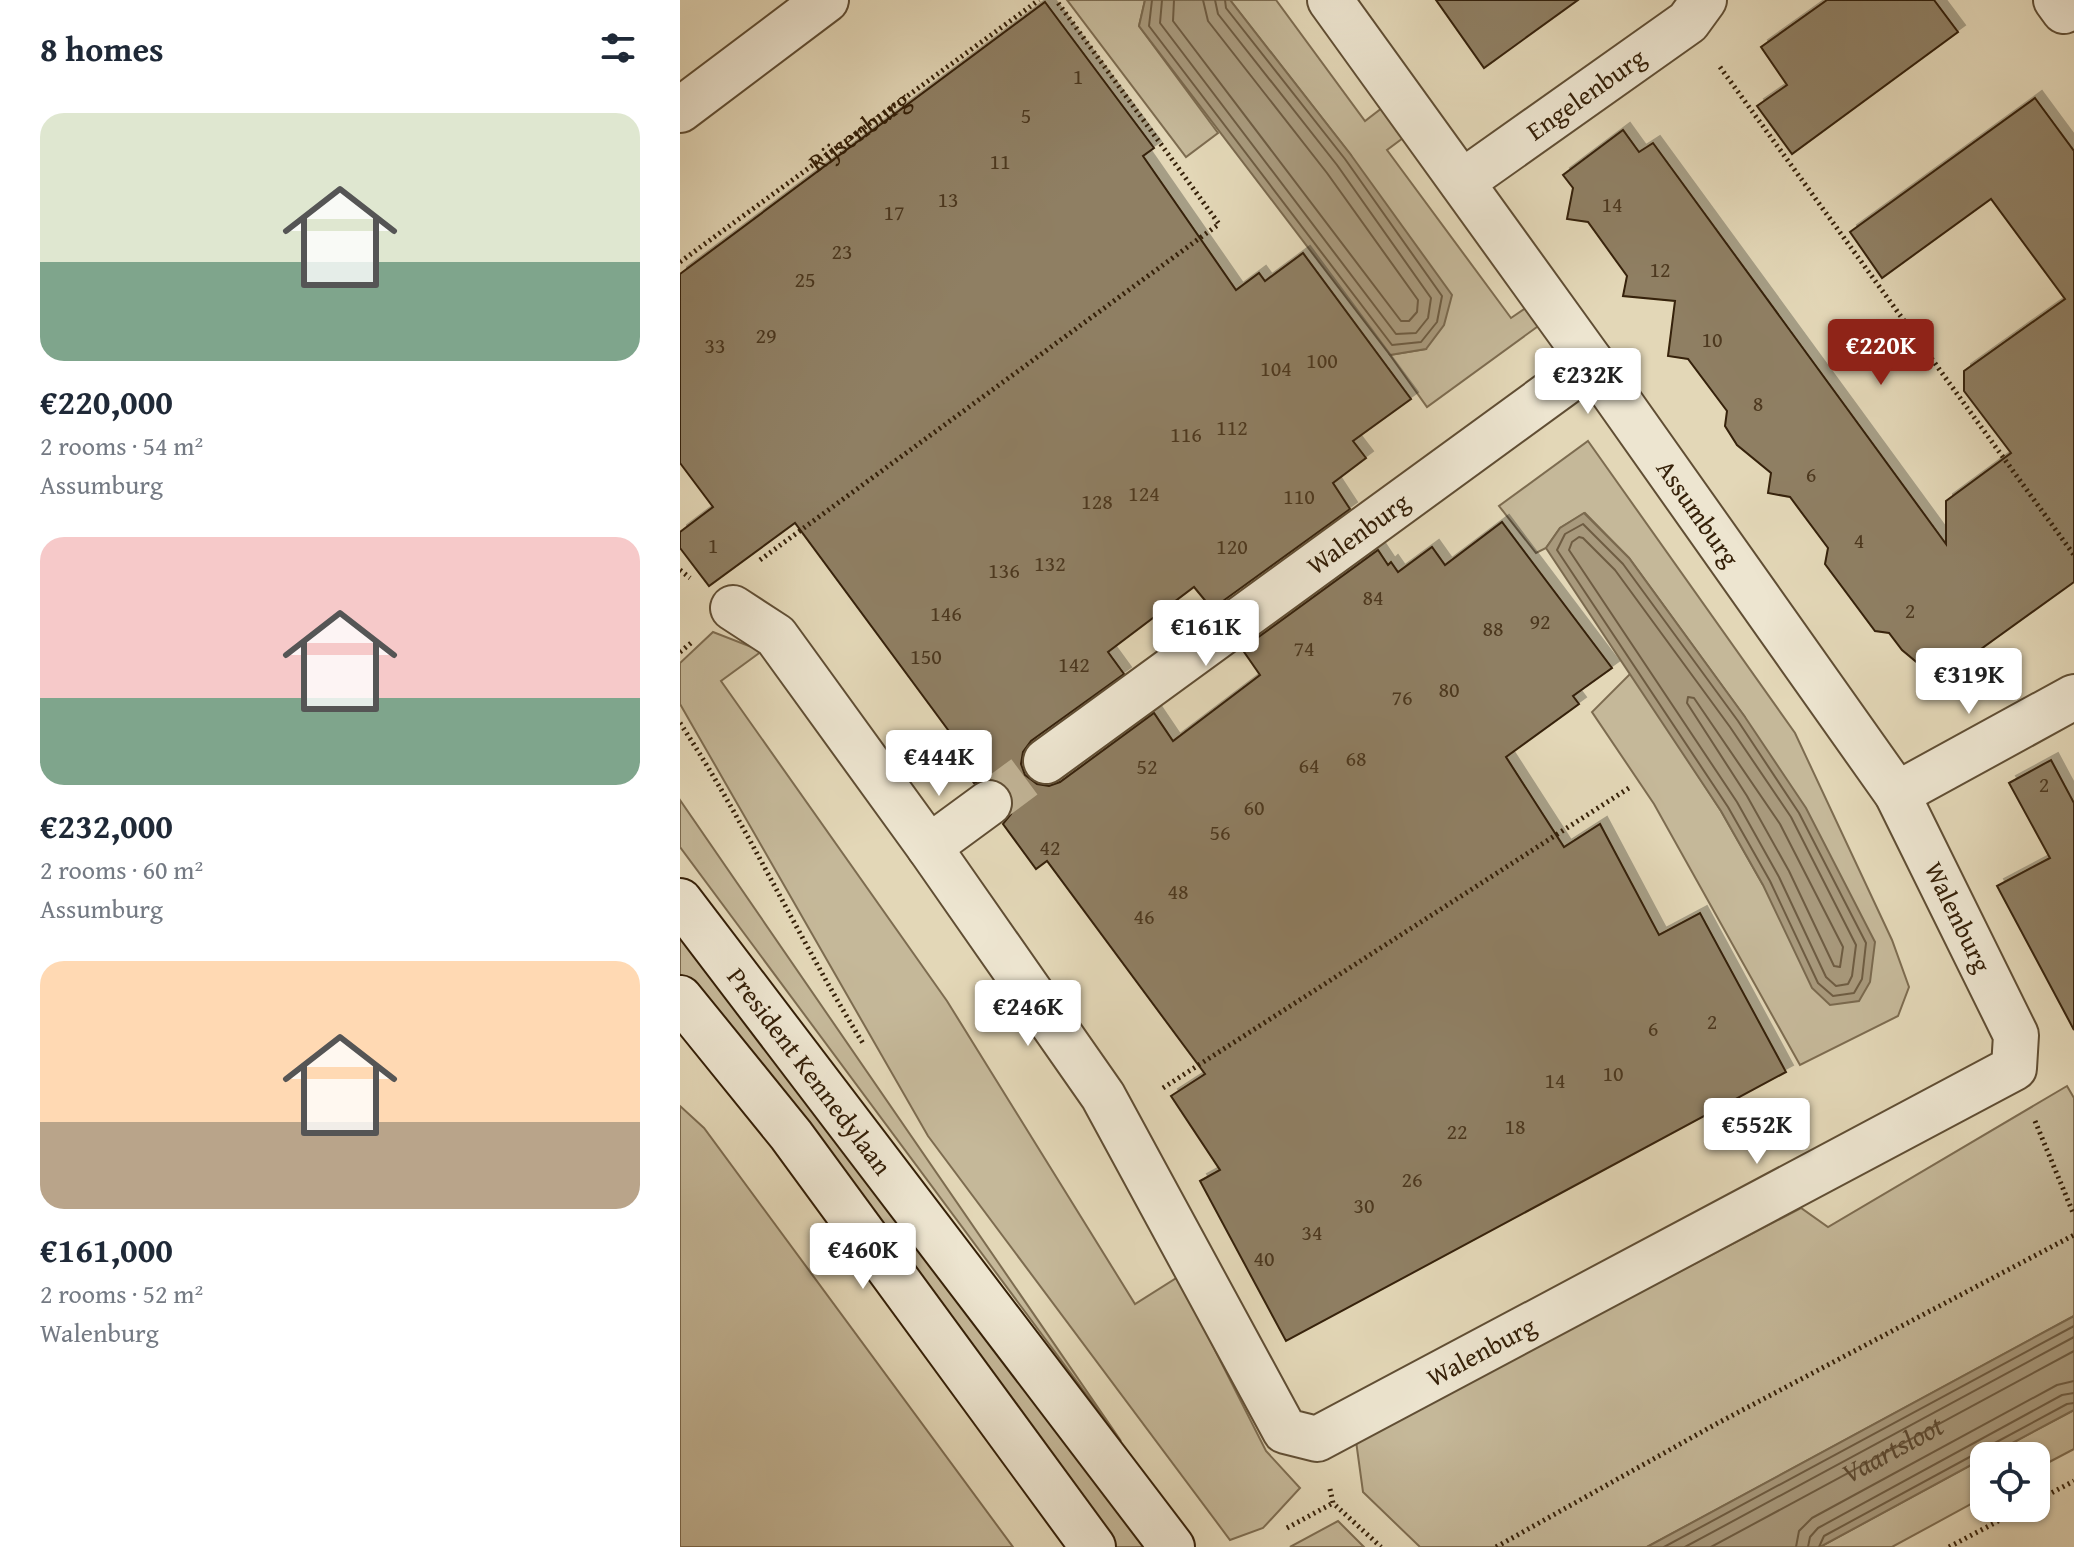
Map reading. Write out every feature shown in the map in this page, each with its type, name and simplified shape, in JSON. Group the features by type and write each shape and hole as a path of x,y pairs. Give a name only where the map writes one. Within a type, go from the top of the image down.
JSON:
{"street":[{"path":"680,110 826,0"},
{"name":"Assumburg","path":"1330,0 1897,794"},
{"name":"Engelenburg","path":"1462,182 1696,11"},
{"name":"Walenburg","path":"1046,761 1592,363"},
{"name":"Walenburg","path":"733,608 776,636 929,847 1103,1096 1285,1431 1317,1439 2014,1068 2016,1035 1897,794"},
{"path":"1897,794 2074,697"},
{"path":"929,847 989,803"},
{"name":"President Kennedylaan","path":"680,901 1172,1547"},
{"name":"President Kennedylaan","path":"680,998 791,1135 1093,1547"}],"path":[{"name":"Rijsenburg","path":"680,262 1039,0"},
{"path":"749,568 1219,224 1056,0"},
{"path":"1696,11 2074,555"},
{"path":"1115,1119 1629,788"},
{"path":"2014,1068 2074,1215"},
{"path":"1496,1547 1716,1424 2074,1235"},
{"path":"2050,1494 2074,1481"},
{"path":"1287,1528 1333,1503 1381,1547"},
{"path":"1949,1547 1996,1522"}],"shaded area":[{"path":"1067,0 1145,0 1139,26 1218,133 1186,157"},
{"path":"1230,0 1276,0 1365,121 1382,108 1403,138 1387,150 1511,318 1527,307 1541,324 1427,407 1390,355 1426,349 1351,155"},
{"path":"1588,441 1795,733 1892,940 1909,987 1898,1016 1800,1065 1654,804 1592,712 1631,673 1721,811 1763,885 1745,717 1629,558 1585,513 1560,528 1546,548 1536,553 1499,506"},
{"path":"713,632 762,651 721,681 947,1001 1135,1304 1178,1277 1266,1451 1300,1488 1263,1528 1230,1540 928,1136 680,704 680,663"},
{"path":"680,800 1121,1441 680,847"},
{"path":"680,929 843,1137 1144,1547 1109,1547 680,974"},
{"path":"2067,1086 2074,1098 2074,1316 1647,1547 1420,1547 1363,1492 1356,1441 1801,1208 1828,1227"},
{"path":"680,1106 704,1128 1013,1547 680,1547"},
{"path":"2074,1410 2074,1449 2050,1462 2050,1442 2014,1442"},
{"path":"1970,1466 1970,1505 1892,1547 1820,1547"},
{"path":"1338,1521 1364,1547 1290,1547"}],"water":[{"path":"1145,0 1230,0 1351,155 1452,295 1444,325 1426,349 1390,355 1139,26"},
{"path":"1584,513 1629,558 1745,717 1806,808 1875,942 1870,982 1859,1001 1830,1005 1812,988 1763,885 1721,811 1546,548 1560,528"},
{"name":"Vaartsloot","path":"2074,1316 2074,1410 2014,1442 1970,1442 1970,1466 1820,1547 1647,1547"}],"building":[{"path":"1436,0 1578,0 1484,68"},
{"path":"1827,0 1934,0 1958,32 1792,154 1757,106 1787,85 1761,47"},
{"path":"1045,2 1154,148 1143,156 1236,290 1259,273 1265,281 1303,253 1411,399 1353,441 1366,458 1333,483 1350,509 1212,609 1194,587 1108,652 1124,674 1031,741 1023,752 1021,764 1025,775 1037,784 1049,786 1060,782 1154,713 1173,741 1260,675 1242,649 1378,550 1388,565 1391,562 1398,572 1432,547 1445,565 1502,522 1612,668 1573,696 1579,704 1506,757 1564,847 1600,824 1659,935 1700,913 1786,1072 1286,1341 1200,1181 1220,1170 1171,1096 1205,1074 1047,861 1036,869 1003,824 1011,814 1014,801 1009,788 1000,781 987,778 974,783 945,744 954,738 795,523 709,586 680,548 680,532 713,507 680,463 680,274"},
{"path":"2035,98 2074,151 2074,582 1938,680 1902,650 1889,633 1875,631 1825,564 1828,548 1790,497 1768,493 1771,473 1737,445 1725,426 1727,411 1688,359 1668,356 1675,301 1623,296 1627,276 1588,222 1567,219 1573,188 1563,175 1623,130 1639,152 1653,143 1946,544 1946,501 2011,453 1964,391 1964,371 2065,299 1991,199 1882,278 1850,232"},
{"path":"2051,760 2074,803 2074,1030 1997,886 2050,858 2009,783"}],"tunnel":[{"path":"989,803 1046,761"}]}
